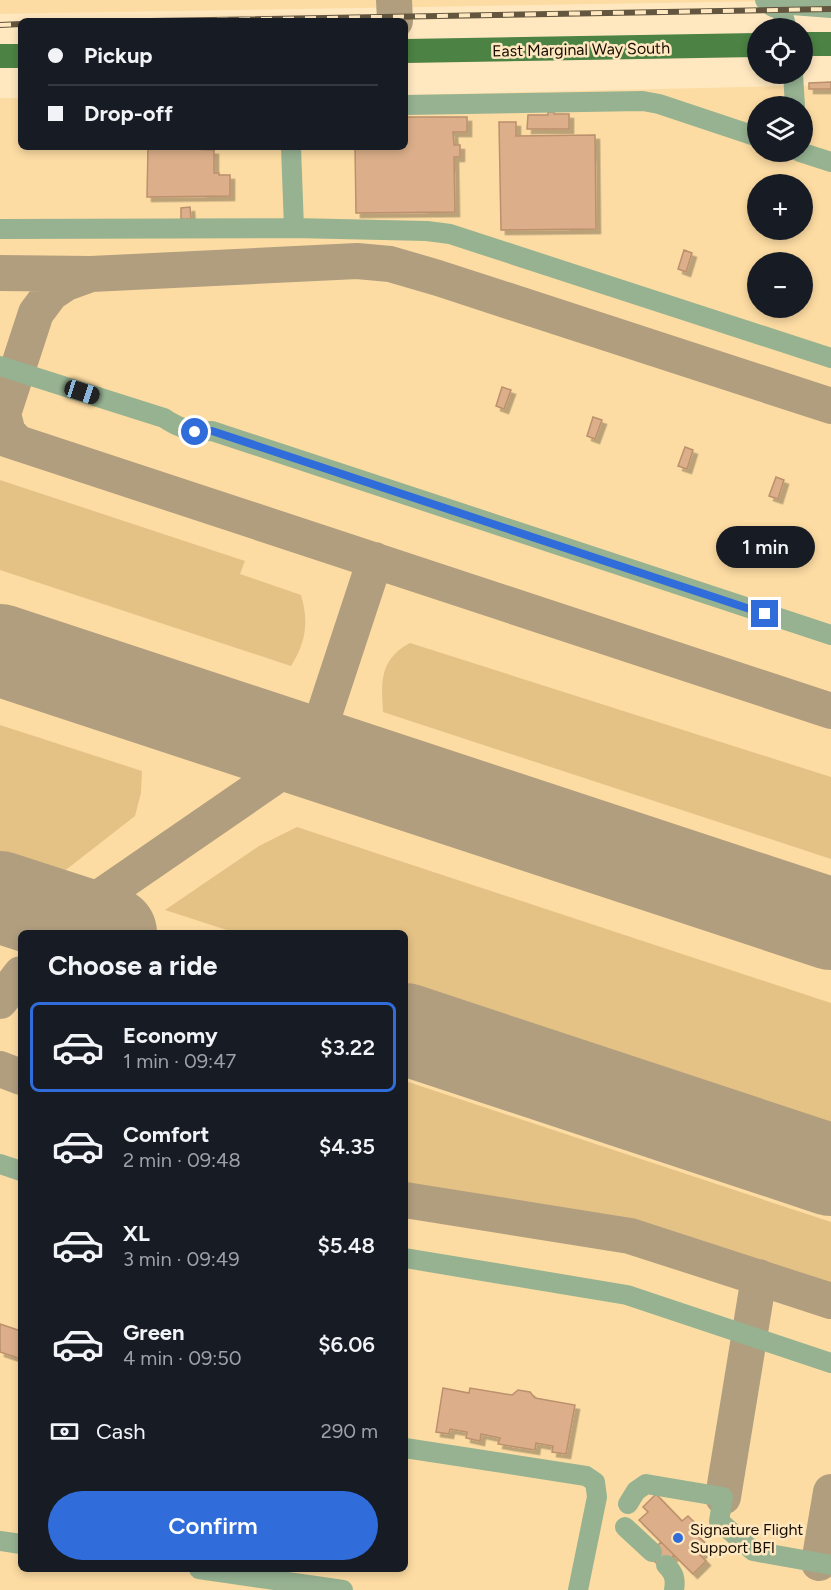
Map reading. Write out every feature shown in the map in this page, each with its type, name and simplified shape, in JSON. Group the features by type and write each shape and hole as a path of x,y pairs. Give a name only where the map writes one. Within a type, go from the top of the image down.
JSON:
{"main road":[{"path":"813,44 831,44"},
{"name":"East Marginal Way South","path":"408,51 747,45"},
{"path":"0,56 18,56"}],"lane":[{"path":"784,4 831,8"},
{"path":"408,105 643,101 659,104 747,133"},
{"path":"291,150 294,228"},
{"path":"813,156 831,162"},
{"path":"0,229 294,228 427,231 450,234 831,358"},
{"path":"0,366 164,418 175,426 195,432 212,431 831,635"},
{"path":"0,1164 18,1170"},
{"path":"408,1258 627,1295 831,1363"},
{"path":"408,1448 586,1476 595,1482 597,1497 578,1590"},
{"path":"628,1504 636,1491 646,1484 723,1497 719,1521 753,1551 831,1565"},
{"path":"625,1527 674,1574 676,1581 674,1590"},
{"path":"0,1541 18,1544"},
{"path":"220,1572 343,1590"}],"shaded area":[{"path":"0,0 831,0 0,14"},
{"path":"831,85 831,1590 0,1590 0,98 18,98 18,150 408,150 408,95"},
{"path":"0,480 245,561 240,574 301,595 305,614 305,632 300,649 291,666 0,570"},
{"path":"410,643 831,777 831,859 383,712 382,690 388,664 400,649"},
{"path":"0,725 142,771 141,793 135,816 58,876 0,857"},
{"path":"297,827 831,1003 831,1126 408,989 408,930 227,930 165,910 259,846"},
{"path":"408,1082 831,1222 831,1284 641,1221 408,1185"}],"building":[{"path":"831,82 831,89 809,89 809,84"},
{"path":"548,112 569,114 569,129 527,129 528,115 548,115"},
{"path":"408,117 467,117 467,132 453,132 454,145 460,145 460,157 454,157 455,212 356,213 355,150 408,150"},
{"path":"499,122 516,122 516,136 595,135 596,229 501,230"},
{"path":"148,150 214,150 214,173 230,175 230,196 147,197"},
{"path":"190,207 191,219 181,219 181,208"},
{"path":"684,250 692,253 686,272 678,269"},
{"path":"502,387 511,390 504,409 496,406"},
{"path":"593,417 602,420 595,439 587,436"},
{"path":"685,447 693,450 687,469 678,466"},
{"path":"776,477 784,480 778,499 769,496"},
{"path":"0,1324 18,1330 18,1358 0,1352"},
{"path":"443,1388 469,1393 470,1388 512,1395 518,1390 530,1392 535,1398 575,1405 566,1454 552,1452 553,1446 536,1443 535,1450 498,1444 500,1438 481,1434 480,1441 466,1438 467,1432 450,1429 449,1434 436,1432"},
{"name":"Signature Flight Support BFI","path":"656,1494 682,1521 688,1516 700,1528 695,1533 709,1547 700,1555 706,1561 693,1574 639,1520 648,1512 643,1507"},
{"path":"661,1542 674,1555 662,1568 648,1555"}],"taxiway":[{"path":"394,0 395,18"},
{"path":"0,273 91,274 357,261 390,264 831,406"},
{"path":"18,443 8,433 3,414 36,313 51,293 66,283 88,275"},
{"path":"0,437 831,711"},
{"path":"59,930 68,919 312,751 375,560"},
{"path":"0,1001 18,978"},
{"path":"0,1069 18,1076"},
{"path":"408,1200 630,1236 831,1301"},
{"path":"723,1497 759,1277"},
{"path":"819,1563 831,1492"}],"runway":[{"path":"0,650 831,924"},
{"path":"0,897 102,930"},
{"path":"408,1030 831,1170"}],"railway":[{"path":"321,18 831,9"},
{"path":"0,25 18,24"}],"place":[{"name":"Signature Flight Support BFI","path":"678,1538"}],"route":[{"path":"195,432 212,431 765,614"}]}
